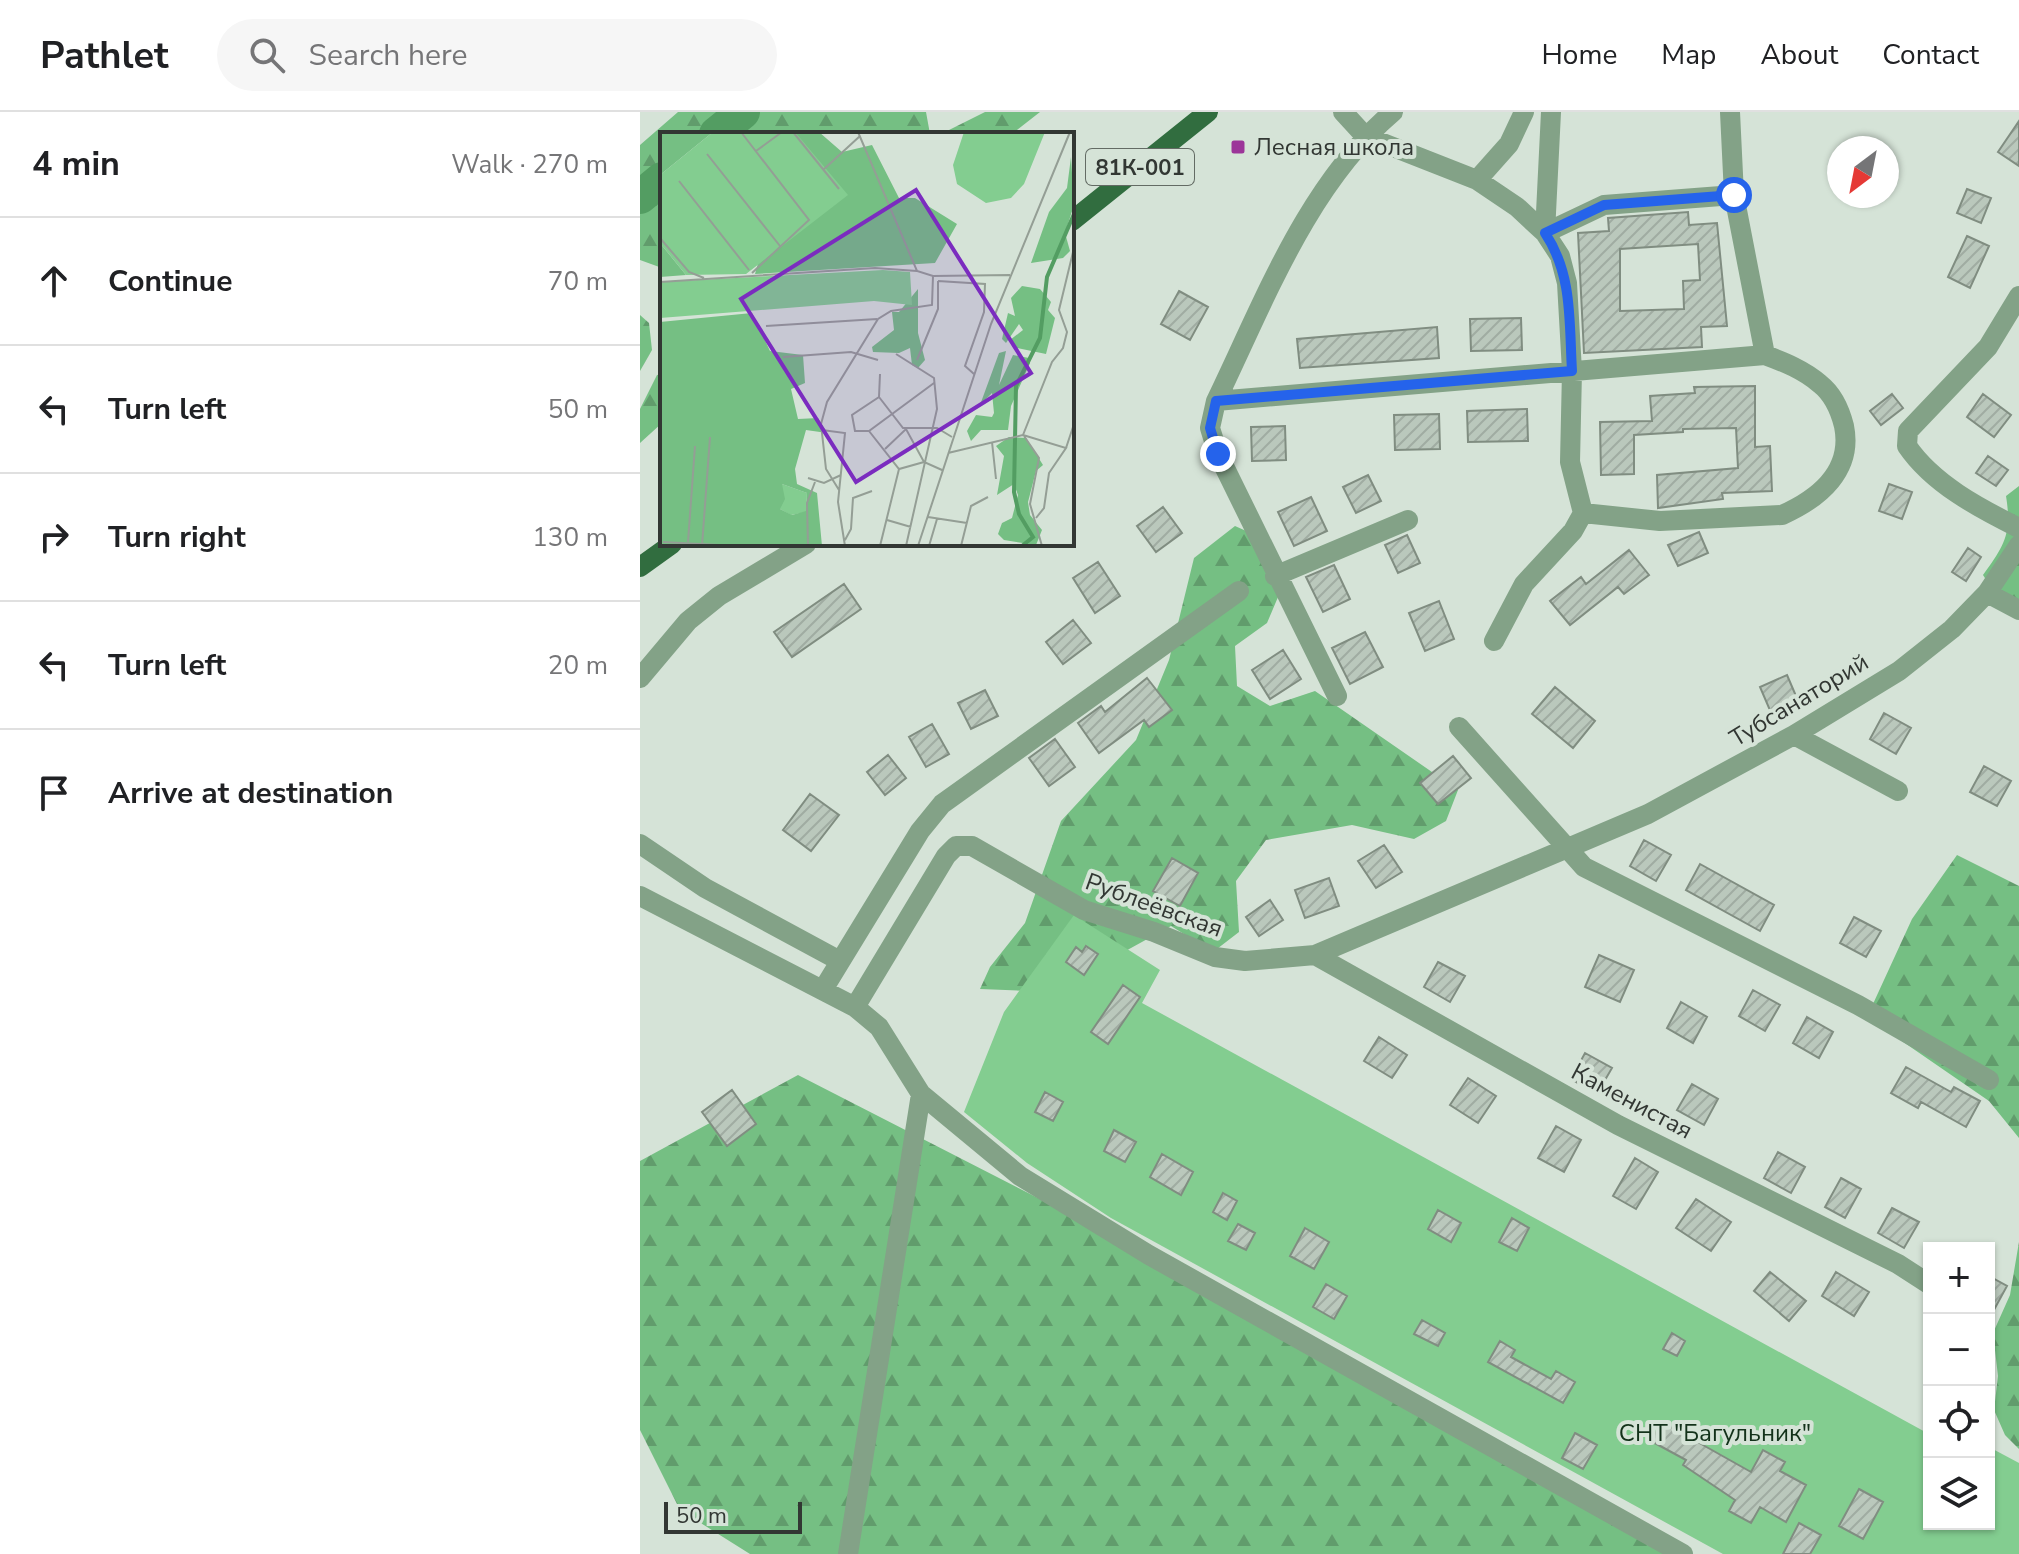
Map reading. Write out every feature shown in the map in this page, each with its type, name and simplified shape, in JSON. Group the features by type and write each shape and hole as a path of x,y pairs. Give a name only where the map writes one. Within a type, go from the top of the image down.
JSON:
{"main road":[{"name":"81К-001","path":"1074,219 1208,112"},
{"path":"640,567 669,546"}],"street":[{"path":"1343,112 1365,136 1477,180 1517,207 1545,233 1560,256 1567,283 1572,371 1570,462 1583,513 1573,531 1524,584 1494,641"},
{"path":"1337,696 1275,576 1218,454 1210,428 1216,401 1296,240 1365,136 1393,112"},
{"path":"1477,180 1509,144 1524,112"},
{"path":"1545,233 1551,112"},
{"path":"1730,112 1734,195 1765,355"},
{"path":"1545,233 1604,205 1734,195"},
{"path":"2019,296 1988,347 1908,431 1907,446 1946,485 1980,509 2019,528"},
{"path":"1216,401 1765,355 1794,366 1822,385 1840,408 1847,440 1842,468 1823,490 1782,515 1660,521 1583,513"},
{"path":"1275,576 1408,520"},
{"name":"Тубсанаторий","path":"1565,849 1648,814 1794,735 1899,671 1952,629 1987,593 2019,545"},
{"path":"640,678 688,621 709,604 803,546"},
{"path":"824,988 920,831 942,804 1239,591"},
{"path":"1987,593 2019,610"},
{"path":"1459,727 1584,867 1858,1005 1989,1080"},
{"path":"1794,735 1898,791"},
{"path":"640,844 705,888 840,961"},
{"name":"Рублеёвская","path":"855,1007 946,856 956,846 972,846 1084,910 1154,932 1215,957 1245,961 1315,955 1565,849"},
{"path":"640,896 824,988 855,1007 879,1027 921,1094 1020,1176 1149,1255 1683,1554"},
{"name":"Каменистая","path":"1315,955 1618,1125 1898,1264 1923,1280"},
{"path":"848,1554 921,1094"}],"green space":[{"path":"678,112 926,112 930,132 660,132 660,267 640,260 640,145"},
{"path":"985,112 1040,112 1015,132 945,132"},
{"path":"640,315 649,323 652,350 640,371"},
{"path":"660,374 660,425 640,443 640,409"},
{"path":"2019,486 2019,617 2004,608 1983,575 2005,538 2008,520 2006,496"},
{"path":"1235,526 1262,538 1286,578 1267,623 1235,646 1237,686 1270,706 1315,691 1458,790 1446,821 1414,839 1352,825 1266,840 1236,881 1239,932 1213,952 1171,926 1111,959 1028,991 980,989 990,967 1025,923 1061,821 1136,740 1169,660 1194,558"},
{"path":"1957,855 2019,886 2019,1138 1989,1101 1867,1017 1912,919"},
{"name":"СНТ \"Багульник\"","path":"1074,915 1160,970 1142,1003 1923,1431 1923,1530 1995,1530 1995,1450 2019,1463 2019,1554 1723,1554 1111,1218 1027,1163 964,1112 1004,1012"},
{"path":"798,1075 1149,1255 1680,1554 750,1554 680,1510 640,1430 640,1161"},
{"path":"2019,1242 2019,1449 2005,1435 1995,1412 1998,1376 1995,1329 2010,1295"}],"building":[{"path":"2019,121 2019,166 1998,152"},
{"path":"1967,189 1991,198 1981,223 1957,213"},
{"path":"1688,212 1689,225 1717,223 1727,326 1701,327 1702,347 1584,353 1578,233 1609,231 1608,218","holes":["1698,244 1700,280 1683,281 1684,309 1620,311 1620,249"]},
{"path":"1967,236 1989,246 1970,288 1948,277"},
{"path":"1179,291 1208,307 1190,340 1161,324"},
{"path":"1521,318 1522,350 1471,351 1470,319"},
{"path":"1437,327 1439,358 1300,368 1297,339"},
{"path":"1755,386 1755,447 1770,446 1772,491 1722,493 1723,499 1658,508 1657,475 1738,468 1736,428 1683,429 1683,432 1634,435 1634,474 1601,475 1600,422 1652,421 1650,396 1695,393 1694,387"},
{"path":"1892,394 1903,408 1881,425 1870,411"},
{"path":"1983,394 2011,415 1994,437 1967,417"},
{"path":"1527,409 1528,441 1468,442 1467,411"},
{"path":"1439,414 1440,449 1395,450 1394,415"},
{"path":"1285,426 1286,460 1252,461 1251,427"},
{"path":"1988,456 2008,470 1996,486 1976,473"},
{"path":"1368,475 1381,501 1356,513 1343,487"},
{"path":"1889,484 1912,492 1902,519 1879,511"},
{"path":"1311,497 1327,531 1294,546 1278,512"},
{"path":"1163,507 1182,533 1156,552 1137,526"},
{"path":"1699,532 1708,553 1678,566 1668,545"},
{"path":"1407,535 1420,563 1398,573 1385,545"},
{"path":"1968,548 1981,557 1966,581 1952,572"},
{"path":"1629,550 1649,575 1624,594 1618,587 1570,625 1550,601 1581,577 1586,584"},
{"path":"1098,562 1120,596 1095,613 1073,578"},
{"path":"1334,565 1350,599 1323,612 1306,577"},
{"path":"844,584 861,609 792,657 774,632"},
{"path":"1439,601 1454,639 1425,651 1409,613"},
{"path":"1073,620 1091,643 1063,664 1046,642"},
{"path":"1365,632 1383,667 1350,684 1332,648"},
{"path":"1283,650 1301,679 1270,699 1252,670"},
{"path":"1787,675 1799,703 1772,715 1760,687"},
{"path":"1147,678 1172,710 1149,727 1144,720 1099,753 1078,723 1101,706 1105,712"},
{"path":"1555,687 1595,721 1573,748 1532,714"},
{"path":"985,690 998,716 971,729 958,703"},
{"path":"1884,713 1911,728 1896,754 1870,739"},
{"path":"932,724 949,754 926,767 909,737"},
{"path":"1055,739 1075,767 1049,786 1029,758"},
{"path":"888,755 906,778 885,795 867,772"},
{"path":"1453,756 1471,778 1438,804 1420,783"},
{"path":"1984,766 2011,781 1997,806 1970,792"},
{"path":"810,794 839,815 811,851 783,830"},
{"path":"1644,840 1671,855 1656,881 1630,866"},
{"path":"1384,845 1402,872 1376,888 1358,861"},
{"path":"1172,858 1198,873 1180,906 1153,891"},
{"path":"1700,864 1774,905 1760,931 1686,890"},
{"path":"1329,878 1339,906 1305,918 1295,890"},
{"path":"1270,900 1283,920 1259,936 1246,917"},
{"path":"1854,917 1881,931 1866,957 1840,943"},
{"path":"1086,946 1098,954 1084,975 1066,962 1076,947 1082,952"},
{"path":"1599,955 1634,970 1620,1002 1585,987"},
{"path":"1438,962 1465,976 1450,1002 1424,987"},
{"path":"1123,985 1140,997 1108,1044 1091,1032"},
{"path":"1753,990 1780,1005 1765,1031 1739,1016"},
{"path":"1681,1002 1707,1017 1693,1043 1667,1028"},
{"path":"1807,1017 1833,1032 1819,1058 1793,1043"},
{"path":"1379,1037 1407,1055 1392,1078 1364,1061"},
{"path":"1585,1053 1612,1068 1597,1094 1571,1079"},
{"path":"1906,1067 1951,1092 1954,1087 1980,1101 1966,1127 1921,1102 1918,1108 1891,1093"},
{"path":"1468,1078 1496,1096 1478,1123 1450,1105"},
{"path":"1692,1084 1718,1099 1704,1125 1677,1110"},
{"path":"732,1090 756,1124 727,1146 702,1112"},
{"path":"1045,1092 1063,1102 1053,1121 1035,1112"},
{"path":"1556,1126 1581,1140 1564,1172 1538,1158"},
{"path":"1114,1130 1136,1142 1125,1162 1104,1151"},
{"path":"1778,1152 1805,1167 1791,1193 1764,1178"},
{"path":"1162,1154 1193,1172 1181,1195 1150,1177"},
{"path":"1635,1158 1658,1172 1636,1209 1613,1196"},
{"path":"1841,1178 1861,1189 1845,1218 1825,1207"},
{"path":"1223,1193 1237,1201 1227,1220 1213,1212"},
{"path":"1696,1199 1731,1222 1711,1251 1676,1228"},
{"path":"1892,1208 1919,1222 1904,1248 1878,1233"},
{"path":"1438,1210 1461,1223 1451,1242 1428,1229"},
{"path":"1512,1218 1529,1228 1517,1251 1499,1242"},
{"path":"1238,1224 1255,1233 1246,1250 1228,1241"},
{"path":"1305,1228 1329,1242 1314,1269 1290,1256"},
{"path":"1770,1272 1806,1301 1789,1321 1754,1291"},
{"path":"1836,1272 1869,1292 1854,1316 1822,1296"},
{"path":"1995,1279 2007,1286 1995,1308"},
{"path":"1326,1284 1347,1296 1334,1319 1313,1307"},
{"path":"1422,1320 1445,1333 1438,1346 1414,1334"},
{"path":"1672,1333 1685,1341 1677,1356 1663,1349"},
{"path":"1500,1341 1515,1350 1511,1357 1551,1379 1556,1371 1575,1382 1563,1403 1488,1362"},
{"path":"1662,1422 1751,1472 1763,1450 1785,1462 1780,1471 1806,1485 1786,1522 1760,1507 1751,1523 1729,1511 1735,1500 1683,1465 1686,1460 1651,1441"},
{"path":"1575,1433 1597,1445 1583,1469 1562,1458"},
{"path":"1859,1489 1883,1502 1863,1539 1839,1526"},
{"path":"1799,1523 1821,1535 1810,1554 1783,1554"}],"waterway":[{"path":"718,132 743,112"},
{"path":"640,197 660,181"}],"place":[{"name":"Лесная школа","path":"1238,147"}],"route":[{"path":"1218,454 1210,428 1216,401 1572,371 1567,283 1560,256 1545,233 1604,205 1734,195"}]}
